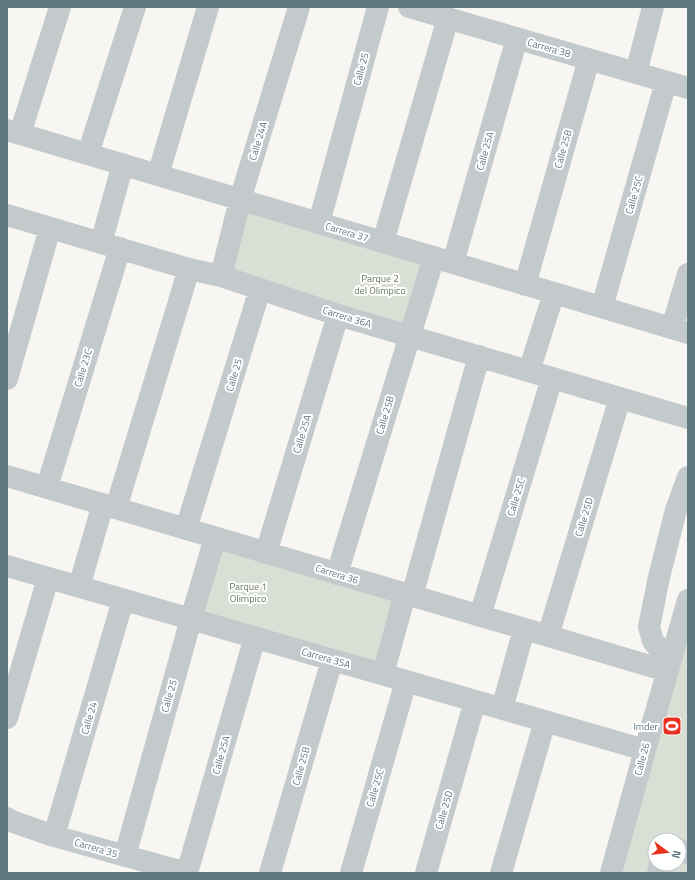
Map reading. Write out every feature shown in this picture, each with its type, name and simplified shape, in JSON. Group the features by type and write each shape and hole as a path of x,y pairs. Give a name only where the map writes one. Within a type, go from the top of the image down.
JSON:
{"street":[{"path":"13,132 60,7"},
{"path":"88,154 135,7"},
{"path":"158,175 208,7"},
{"name":"Calle 24A","path":"221,276 240,200 299,7"},
{"name":"Calle 25","path":"319,223 378,7"},
{"name":"Carrera 38","path":"409,7 688,88"},
{"path":"636,73 653,7"},
{"path":"383,242 448,18"},
{"name":"Calle 25A","path":"443,260 516,38"},
{"name":"Calle 25B","path":"525,284 589,59"},
{"name":"Calle 25C","path":"602,308 666,82"},
{"name":"Carrera 37","path":"13,132 680,331"},
{"name":"Calle 23C","path":"46,488 110,245 123,164"},
{"name":"Carrera 36A","path":"7,215 188,269 221,276 338,315 688,418"},
{"path":"7,379 50,228"},
{"name":"Calle 25B","path":"337,574 409,336 443,260"},
{"path":"79,587 109,506 188,269"},
{"path":"680,331 688,274"},
{"name":"Calle 25","path":"186,529 260,289"},
{"path":"529,371 554,293"},
{"name":"Calle 25A","path":"266,553 338,315"},
{"path":"383,674 409,595 479,356"},
{"name":"Calle 25C","path":"480,616 552,378"},
{"name":"Calle 25D","path":"548,636 620,398"},
{"name":"Carrera 36","path":"7,476 548,636 668,667"},
{"path":"668,667 653,642 649,627 658,577 676,510 688,476"},
{"name":"Calle 25","path":"125,856 215,538"},
{"name":"Carrera 35A","path":"7,566 644,750"},
{"path":"7,718 48,578"},
{"name":"Calle 24","path":"54,836 123,600"},
{"name":"Calle 26","path":"611,873 644,750 688,600"},
{"path":"502,708 524,629"},
{"name":"Calle 25A","path":"187,873 254,637"},
{"name":"Calle 25B","path":"270,873 332,660"},
{"name":"Calle 25C","path":"351,873 406,681"},
{"name":"Calle 25D","path":"426,873 475,701"},
{"path":"501,873 545,721"},
{"name":"Carrera 35","path":"7,818 11,821 54,836 187,873"}],"green space":[{"name":"Parque 2 del Olimpico","path":"240,200 434,257 409,336 221,276"},
{"name":"Parque 1 Olimpico","path":"215,538 405,594 383,674 191,619"},
{"name":"Imder","path":"688,612 688,873 614,873"}],"place":[{"name":"Imder","path":"672,726"}]}
